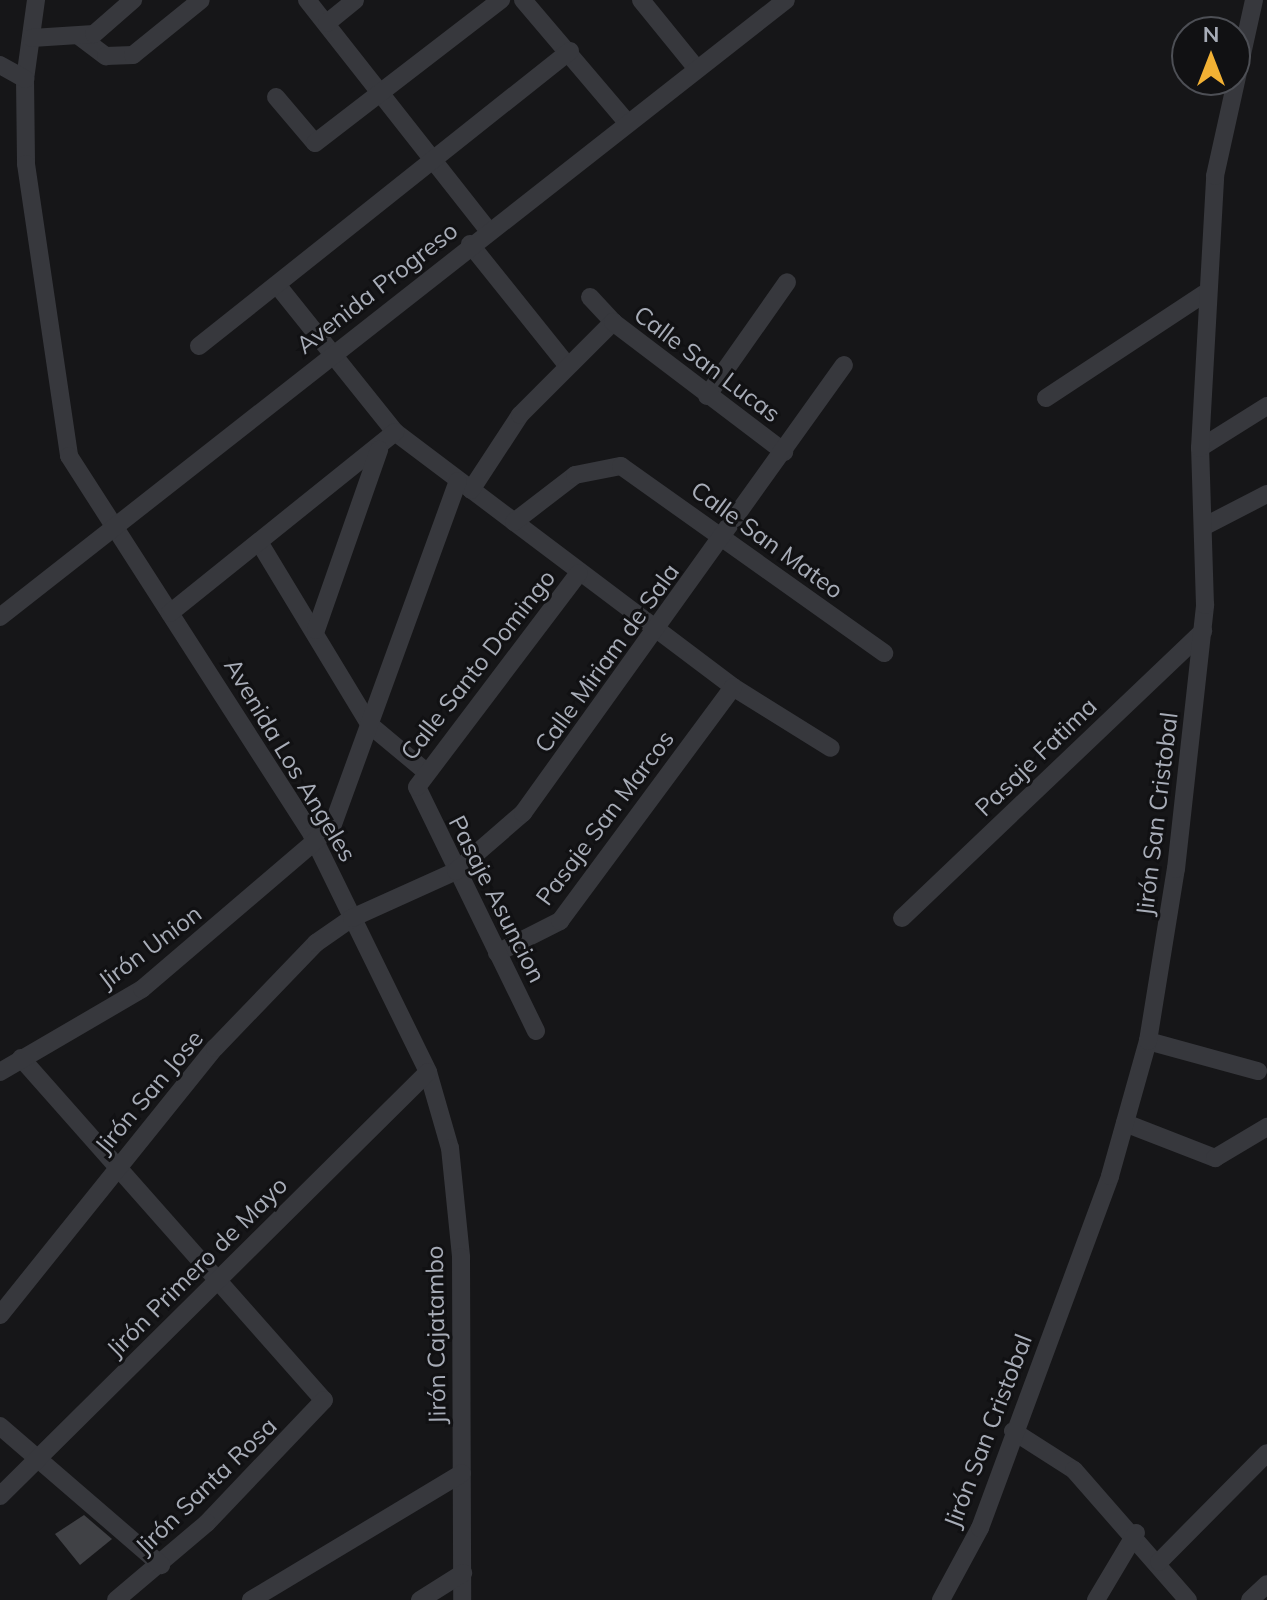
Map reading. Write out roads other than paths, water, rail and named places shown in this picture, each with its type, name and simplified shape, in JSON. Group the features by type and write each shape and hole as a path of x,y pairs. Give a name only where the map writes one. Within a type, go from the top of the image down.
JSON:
{"street":[{"name":"Avenida Los Angeles","path":"36,0 25,79 26,164 69,456 111,528 170,613 317,845 428,1072"},
{"path":"32,38 79,36 108,26 133,0"},
{"path":"79,36 106,56 133,55 201,0"},
{"path":"307,0 381,90 489,231"},
{"path":"327,23 355,0"},
{"path":"276,97 315,143 501,0"},
{"path":"523,0 570,51 625,120"},
{"path":"641,0 697,69"},
{"name":"Avenida Progreso","path":"0,617 625,120 786,0"},
{"name":"Jirón San Cristobal","path":"944,1599 980,1528 1125,1123 1148,1041 1203,631 1200,448 1204,294 1215,176 1254,0"},
{"path":"199,346 570,51"},
{"path":"0,65 25,79"},
{"path":"470,244 566,364"},
{"path":"707,396 787,282"},
{"path":"278,286 395,432 733,687 831,748"},
{"path":"1046,398 1204,294"},
{"path":"590,297 613,322"},
{"name":"Calle San Lucas","path":"464,485 566,364 613,322 784,452"},
{"name":"Calle Miriam de Sala","path":"352,918 456,871 523,813 660,629 844,365"},
{"path":"1200,448 1267,406"},
{"path":"170,613 379,450 395,432"},
{"path":"316,630 379,450"},
{"name":"Calle San Mateo","path":"514,522 575,475 621,466 884,653"},
{"name":"Jirón Union","path":"0,1072 142,989 317,845 332,827 464,485"},
{"path":"1203,527 1267,494"},
{"path":"259,542 316,630 370,725 421,778"},
{"name":"Calle Santo Domingo","path":"421,778 579,573"},
{"name":"Pasaje Fatima","path":"902,918 1203,631"},
{"name":"Pasaje San Marcos","path":"497,953 560,921 733,687"},
{"name":"Pasaje Asuncion","path":"421,778 456,871 536,1031"},
{"name":"Jirón San Jose","path":"0,1315 215,1048 316,943 352,918"},
{"path":"1148,1041 1258,1071"},
{"path":"21,1058 219,1279"},
{"name":"Jirón Primero de Mayo","path":"0,1496 428,1072"},
{"name":"Jirón Cajatambo","path":"428,1072 450,1148 461,1257 462,1600"},
{"path":"1125,1123 1215,1158 1267,1127"},
{"name":"Jirón Santa Rosa","path":"116,1600 161,1565 324,1400 219,1279"},
{"path":"0,1426 161,1565"},
{"path":"1013,1431 1074,1470 1136,1533 1188,1600"},
{"path":"1159,1562 1267,1453"},
{"path":"251,1600 462,1473"},
{"path":"1096,1600 1136,1533"},
{"path":"420,1600 463,1573"},
{"path":"1250,1600 1267,1584"}]}
